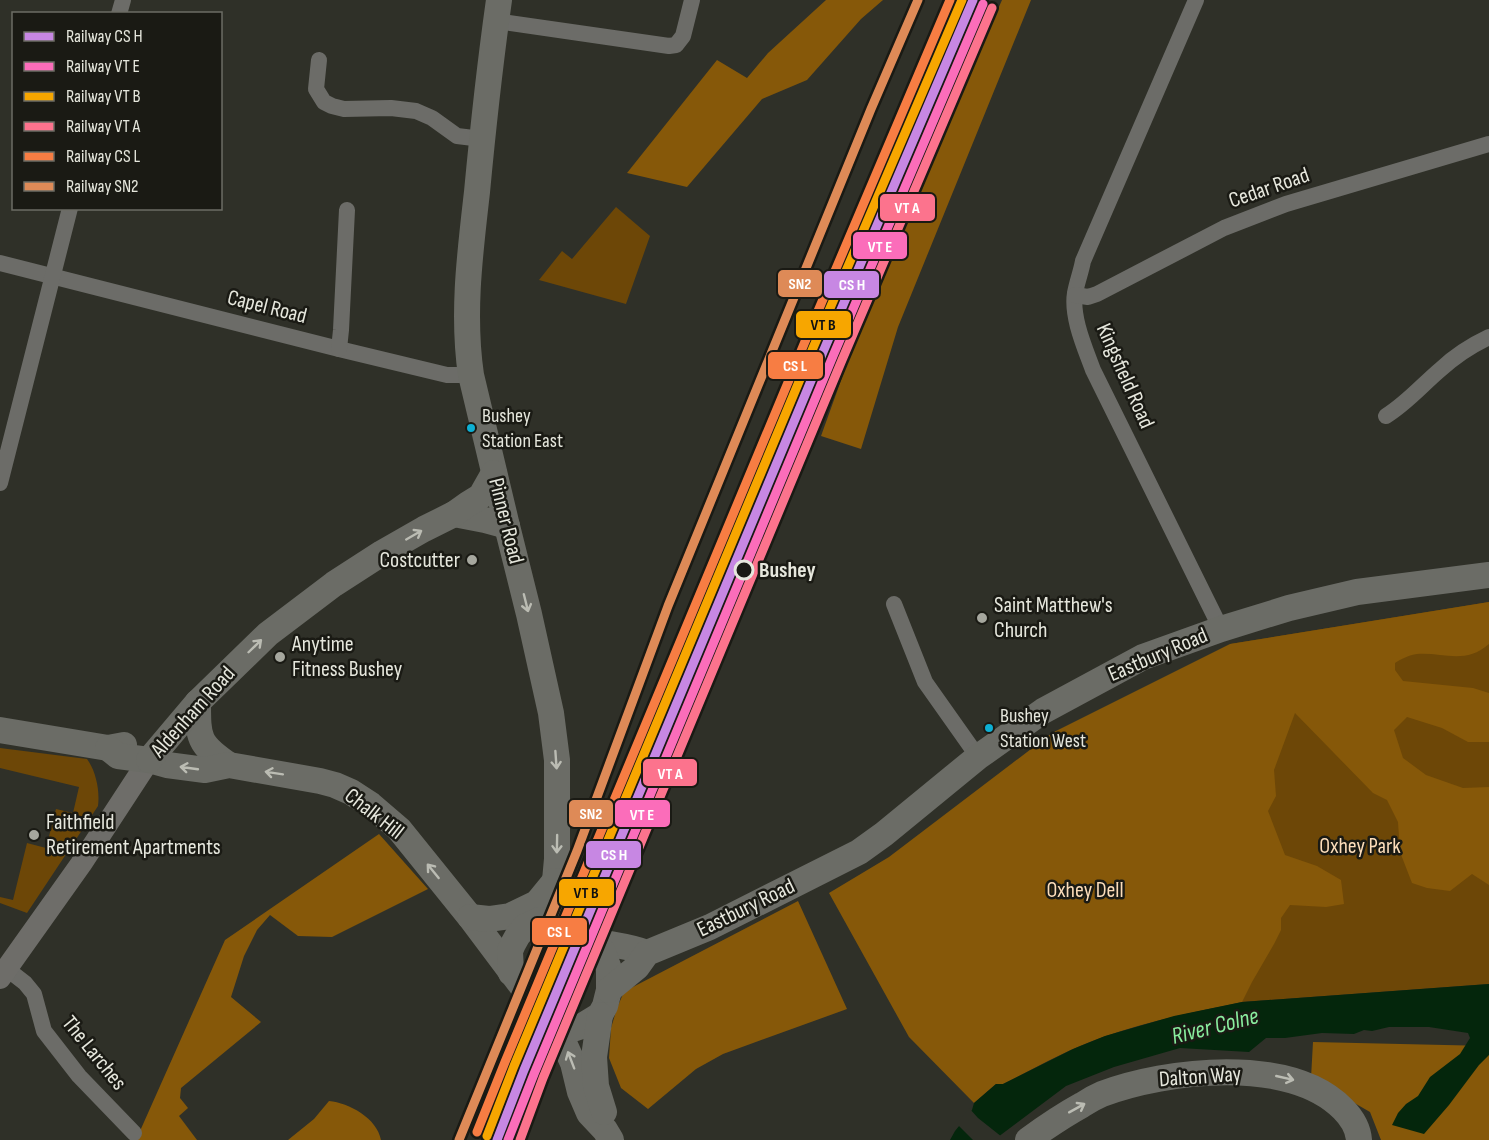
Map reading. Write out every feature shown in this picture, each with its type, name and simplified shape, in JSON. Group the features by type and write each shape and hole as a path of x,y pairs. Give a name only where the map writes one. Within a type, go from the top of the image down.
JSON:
{"main road":[{"name":"Pinner Road","path":"497,11 468,276 468,351 471,375 551,713 557,760 555,881 561,909 585,934"},
{"name":"Aldenham Road","path":"3,973 81,864 156,752 198,702 268,634 334,584 481,496 494,473"},
{"path":"454,514 507,526"},
{"name":"Eastbury Road","path":"609,990 637,967 647,953 710,927 854,855 884,834 978,757 1043,711 1143,657 1289,608 1357,592 1489,575"},
{"path":"198,702 198,725 201,739 212,754 229,765"},
{"name":"Chalk Hill","path":"0,730 108,748 122,744 133,746 156,752 167,765 205,770 229,765 335,784 371,805 399,829 470,917 511,973"},
{"path":"470,917 489,919 510,916 537,903 555,881"},
{"path":"608,1135 589,1113 580,1092 573,1063 563,1041 511,973 510,951 518,935 526,926 539,920 556,922 614,945 647,953"},
{"path":"585,934 603,952 609,969 609,990 600,1015 594,1057 596,1086 604,1108 608,1135"},
{"path":"550,1024 573,1029 600,1015"},
{"name":"Dalton Way","path":"1028,1140 1053,1121 1100,1095 1156,1078 1204,1073 1274,1076 1319,1090 1334,1099 1347,1113 1362,1137"}],"street":[{"path":"497,11 669,46 676,45 683,36 692,0"},
{"name":"Kingsfield Road","path":"1196,0 1083,261 1075,295 1077,323 1093,370 1221,629"},
{"path":"319,60 316,89 324,102 332,106 344,109 391,108 416,111 432,118 457,136 482,140"},
{"name":"Cedar Road","path":"1075,295 1088,297 1097,294 1224,228 1253,216 1286,204 1489,144"},
{"path":"0,483 69,210"},
{"path":"339,349 347,210"},
{"name":"Capel Road","path":"0,263 447,375 471,375"},
{"path":"1386,416 1401,407 1463,351 1489,337"},
{"path":"894,604 925,682 978,757"},
{"name":"The Larches","path":"3,973 25,983 34,994 44,1031 79,1076 134,1133"}],"green space":[{"path":"826,0 883,0 861,19 807,80 762,99 687,187 627,173 717,60 747,78 768,53"},
{"path":"1002,0 1031,0 898,327 861,449 821,436 853,347 926,171"},
{"path":"616,207 650,236 626,304 539,280 562,251 572,259"},
{"name":"Oxhey Park","path":"1489,602 1489,984 1242,1002 1232,978 1230,644"},
{"name":"Oxhey Dell","path":"1489,602 1489,644 1463,656 1411,655 1395,663 1395,670 1403,681 1473,688 1489,693 1489,742 1468,742 1442,728 1407,717 1394,730 1403,758 1426,775 1463,788 1489,787 1489,885 1472,874 1450,891 1427,888 1412,883 1400,852 1398,822 1387,800 1373,793 1295,713 1274,770 1276,796 1268,811 1285,855 1317,866 1341,880 1344,904 1326,907 1290,905 1281,918 1281,930 1242,1002 1154,1022 1090,1042 1003,1084 996,1084 974,1103 909,1037 829,893 889,857 1052,733 1230,644"},
{"path":"0,748 87,759 93,769 98,788 98,806 27,913 0,903 0,897 13,900 27,843 46,848 56,809 73,813 79,787 0,768"},
{"path":"379,834 428,889 332,937 298,936 270,915 257,930 244,956 231,997 261,1022 181,1088 180,1098 188,1108 179,1116 197,1140 136,1140 225,940"},
{"path":"798,901 847,1009 723,1054 696,1069 648,1109 621,1088 609,1058 611,1028 623,994"},
{"path":"1313,1042 1489,1046 1489,1140 1381,1140 1370,1112 1311,1078"},
{"path":"329,1101 353,1108 361,1113 374,1125 381,1140 288,1140 314,1119"}],"water":[{"name":"River Colne","path":"1489,984 1489,1055 1424,1134 1392,1125 1398,1113 1418,1096 1430,1077 1460,1054 1470,1038 1468,1033 1429,1027 1389,1027 1372,1031 1364,1030 1354,1034 1322,1033 1266,1038 1249,1052 1180,1048 1114,1067 1066,1086 994,1140 950,1140 972,1110 974,1103 996,1084 1003,1084 1073,1049 1105,1036 1174,1016 1242,1002"}],"pier":[{"path":"969,1108 1002,1137 998,1140 973,1140 957,1124"}],"transit line":[{"path":"477,1132 804,344 950,0"},
{"path":"487,1136 514,1066 813,348 962,0"},
{"path":"497,1140 524,1070 823,352 973,0"},
{"path":"508,1140 833,356 983,4"},
{"path":"520,1140 543,1078 842,360 992,8"}],"rail line":[{"name":"SN2","path":"459,1140 577,851 668,606 871,109 918,0"}],"place":[{"name":"Bushey Station East","path":"471,428"},
{"name":"Costcutter","path":"472,560"},
{"name":"Bushey","path":"744,570"},
{"name":"Saint Matthew's Church","path":"982,618"},
{"name":"Anytime Fitness Bushey","path":"280,657"},
{"name":"Bushey Station West","path":"989,728"},
{"name":"Faithfield Retirement Apartments","path":"34,835"}]}
